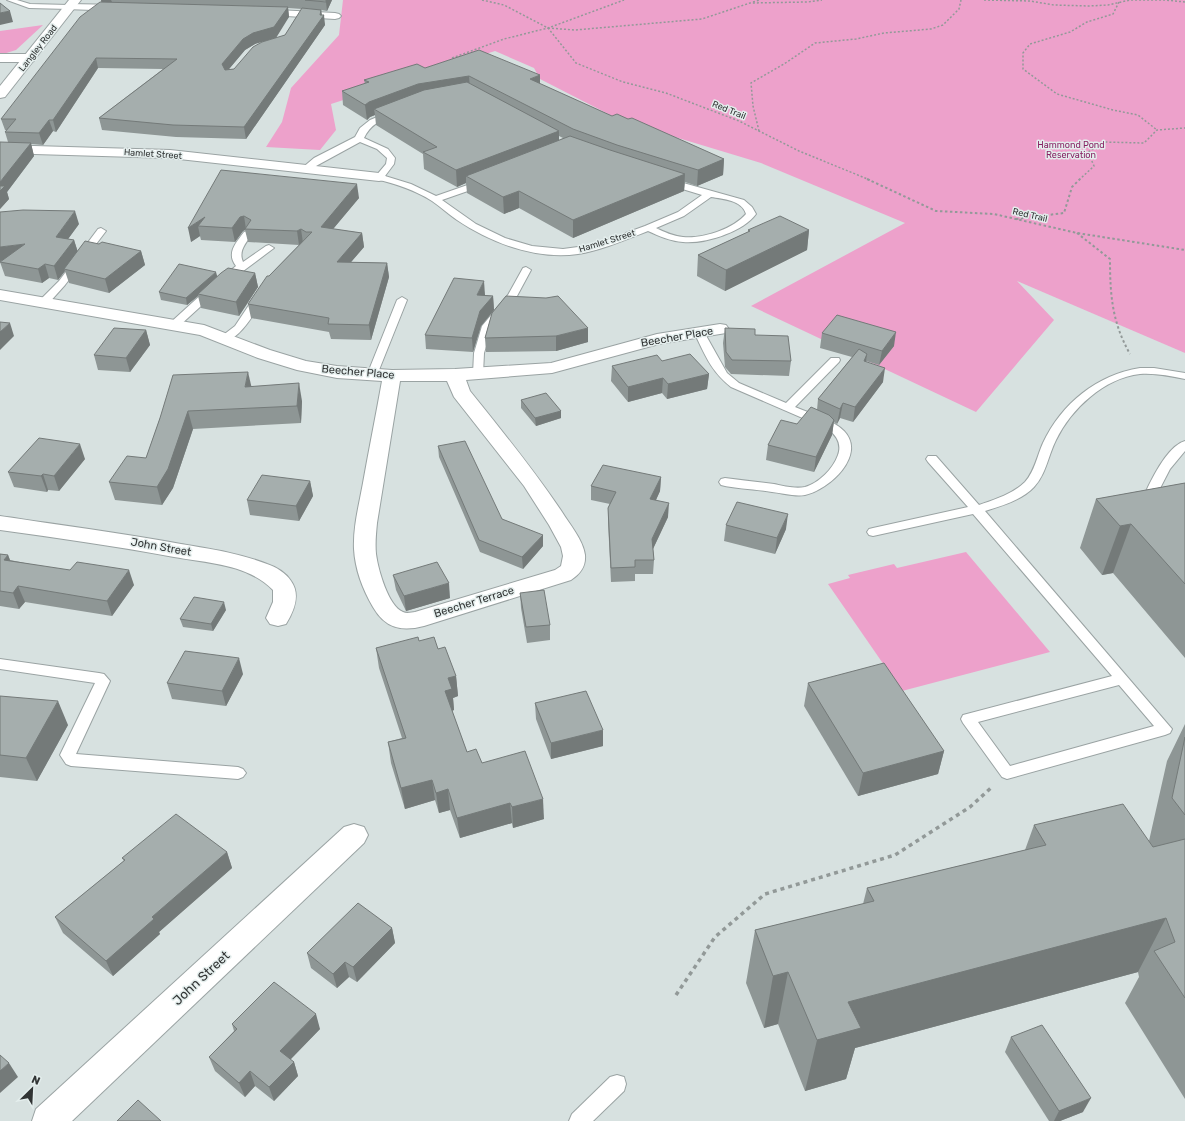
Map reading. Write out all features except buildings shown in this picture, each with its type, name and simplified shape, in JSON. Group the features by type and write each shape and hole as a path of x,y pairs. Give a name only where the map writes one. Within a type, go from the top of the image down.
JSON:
{"street":[{"path":"72,4 132,8"},
{"name":"Langley Road","path":"0,94 72,4"},
{"path":"245,11 297,18 335,16"},
{"path":"0,58 30,58"},
{"name":"Hamlet Street","path":"0,149 146,153 305,168 379,177"},
{"name":"Beecher Place","path":"0,295 204,330 264,354 303,366 337,372 382,375 455,375 552,368 652,341 720,329"},
{"name":"Beecher Terrace","path":"382,375 366,523 366,558 370,573 384,608 388,614 396,619 405,621 416,620 563,574 569,571 574,561 572,548 544,498 461,394 455,375"},
{"name":"John Street","path":"0,523 138,543 226,559 255,568 278,581 284,588 284,602 278,618"},
{"name":"John Street","path":"48,1121 354,835"}],"lane":[{"path":"8,0 29,6 72,4"},
{"path":"305,168 316,160 348,146 359,139 363,130 374,120 402,109"},
{"path":"359,139 390,154 392,158 391,163 379,177"},
{"name":"Hamlet Street","path":"379,177 405,184 435,199 460,218 491,235 520,246 554,252 578,251 648,228 681,214 710,194"},
{"name":"Hamlet Street","path":"648,228 667,237 688,241 701,240 731,229 746,221 751,214 750,208 745,203 657,178"},
{"path":"435,199 488,180"},
{"path":"43,303 62,283 101,231"},
{"path":"242,267 236,261 235,257 238,247 247,234"},
{"path":"174,325 189,310 242,267 269,248"},
{"path":"478,374 478,352 487,326 512,296 526,270"},
{"path":"226,338 239,328 264,290"},
{"path":"382,375 402,300"},
{"path":"699,332 715,363 723,375 729,380 746,391 825,424 843,436 846,441 845,453 831,474 820,484 804,491 725,482"},
{"path":"788,408 835,360"},
{"path":"873,532 977,509 1010,498 1026,487 1036,476 1048,443 1057,427 1069,412 1084,397 1111,378 1140,371 1171,373 1185,376"},
{"path":"1165,513 1156,507 1149,498 1167,465 1185,445"},
{"path":"932,459 977,509 1122,679 1165,730 1007,773 968,719 1122,679"},
{"path":"0,664 99,678 103,681 68,755 71,760 238,773"},
{"path":"578,1121 617,1084"}],"path":[{"path":"482,0 504,5 548,28 575,30 702,19 760,0"},
{"path":"452,58 504,40 548,28 624,0"},
{"path":"750,3 808,2 822,0"},
{"path":"759,131 753,106 751,83 784,64 815,43 856,39 884,33 931,29 944,25 959,9 961,0"},
{"path":"984,0 1030,1 1054,5 1089,6 1108,5 1130,0 1165,0 1185,2"},
{"path":"1119,2 1113,14 1088,22 1070,32 1030,44 1023,53 1023,69 1056,94 1138,115 1157,130"},
{"name":"Red Trail","path":"548,28 576,63 623,82 666,93 739,121 799,151 879,184 936,211 994,214 1077,233 1185,250"},
{"path":"1014,219 1064,213 1072,187 1094,166 1088,152 1104,142 1144,142 1157,130 1185,128"},
{"path":"1077,233 1110,259 1111,298 1115,325 1140,371"},
{"path":"676,995 715,937 765,894 895,855 970,807 1007,773"}],"green space":[{"name":"Hammond Pond Reservation","path":"343,0 1185,0 1185,353 1017,281 1054,320 976,412 751,306 905,223 761,163 622,121 540,79 534,68 495,51 331,104 336,130 320,150 266,147 282,122 291,88 339,35"},
{"path":"43,25 16,50 0,55 0,31"},
{"path":"966,552 1050,652 902,691 828,584 850,578 848,575 894,564 897,568"}]}
